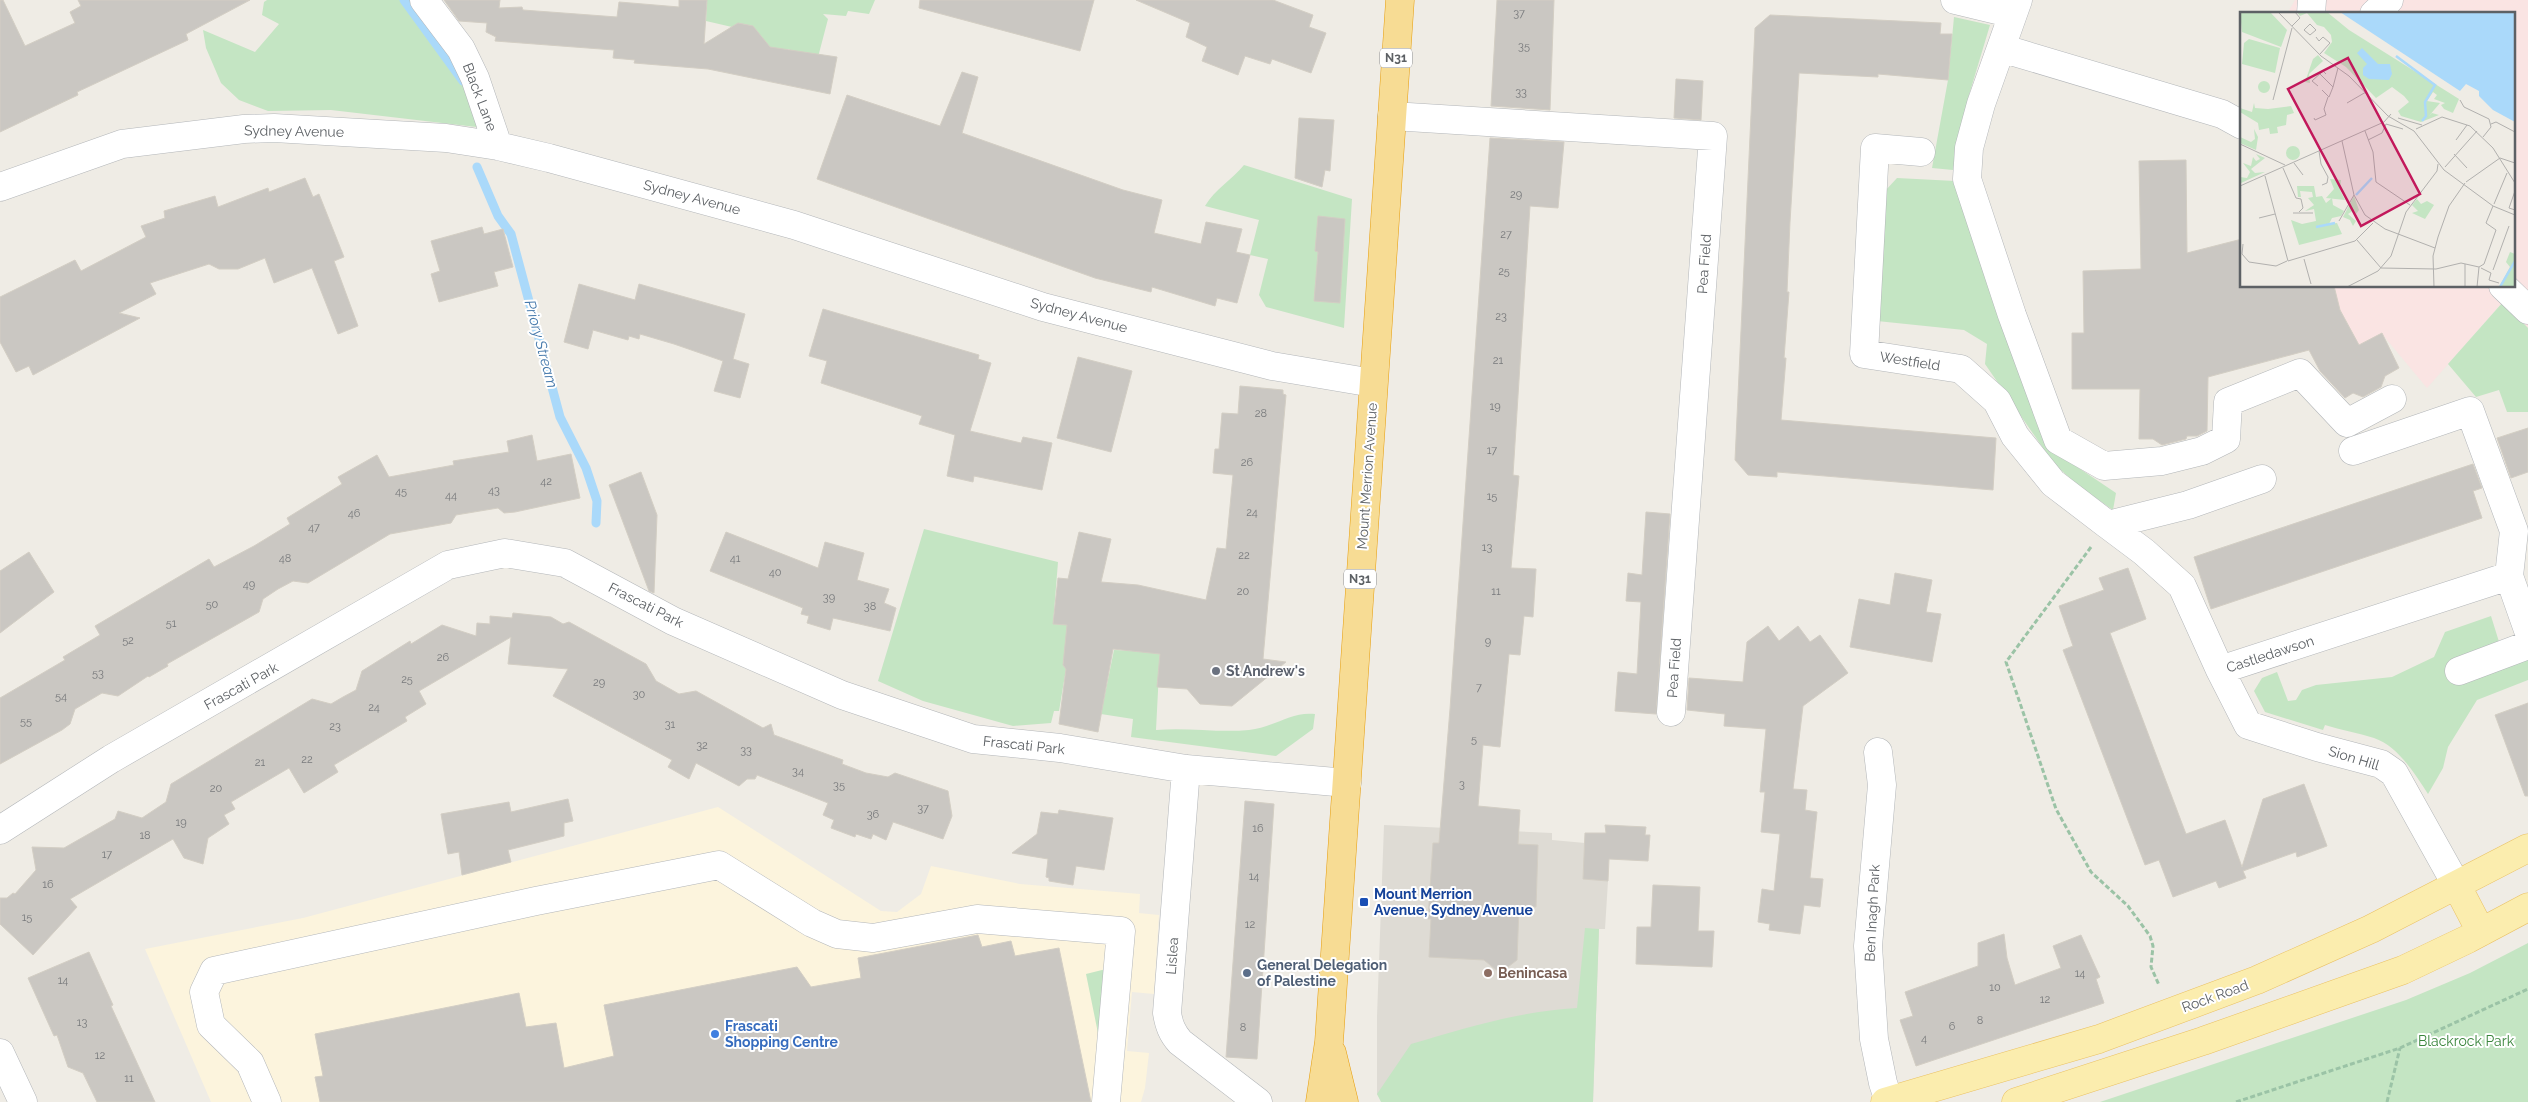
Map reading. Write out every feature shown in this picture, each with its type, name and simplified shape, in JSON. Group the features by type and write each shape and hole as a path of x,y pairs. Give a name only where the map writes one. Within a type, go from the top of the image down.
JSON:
{"highway":[{"name":"Mount Merrion Avenue","path":"1320,1102 1329,1042 1400,0"},
{"name":"Mount Merrion Avenue","path":"1329,1042 1344,1102"}],"main road":[{"name":"Rock Road","path":"1887,1102 2099,1039 2257,980 2371,929 2528,848"},
{"path":"2457,886 2481,932"},
{"path":"2016,1102 2203,1041 2394,973 2481,932 2528,906"}],"street":[{"name":"Black Lane","path":"424,0 461,49 475,78 498,146"},
{"path":"1955,0 2015,7 1981,104 1969,148 1967,179 2012,316 2058,440 2104,466 2162,461 2202,451 2226,439 2228,402 2300,373 2347,423 2392,399"},
{"path":"2376,12 2390,0"},
{"path":"2000,48 2222,114 2240,124"},
{"name":"Pea Field","path":"1392,116 1713,136 1671,712"},
{"name":"Sydney Avenue","path":"0,187 122,144 244,129 274,128 414,135 498,146 794,225 1043,307 1272,366 1373,384"},
{"name":"Westfield","path":"1921,152 1875,148 1864,354 1961,369 1997,401 2015,436 2053,483 2108,525"},
{"path":"2505,288 2528,310"},
{"path":"2353,451 2470,410 2514,531 2509,576 2528,630"},
{"path":"2108,525 2188,505 2262,479"},
{"name":"Castledawson","path":"2108,525 2144,552 2182,586 2220,670 2509,576"},
{"name":"Frascati Park","path":"0,830 111,759 448,565 505,553 565,564 673,621 842,695 973,739 1060,748 1186,769 1347,783"},
{"path":"2458,671 2528,645"},
{"name":"Sion Hill","path":"2220,670 2248,725 2381,764 2394,773 2457,886"},
{"name":"Ben Inagh Park","path":"1878,752 1882,786 1868,946 1874,1039 1887,1102"},
{"name":"Lislea","path":"1186,769 1168,1003 1169,1022 1171,1029 1180,1042 1258,1102"},
{"path":"267,1102 250,1063 211,1025 204,992 214,971 536,901 720,865 812,923 838,934 874,938 977,919 1121,931 1106,1102"},
{"path":"0,1053 23,1102"}],"path":[{"path":"2108,525 2006,662 2056,809 2092,872 2128,906 2150,936 2153,946 2151,967 2172,1012"},
{"path":"2236,1102 2400,1048 2528,989"},
{"path":"2387,1102 2400,1048"}],"shaded area":[{"path":"2295,0 2528,0 2528,328 2502,303 2427,388 2382,334 2359,345 2340,310 2334,288 2516,288 2516,12 2288,12"},
{"path":"718,807 881,911 897,912 921,894 931,866 1020,884 1140,894 1139,913 1159,915 1154,994 1132,992 1127,1051 1149,1053 1145,1088 1141,1102 211,1102 145,949 303,918"},
{"name":"Benincasa","path":"1384,825 1552,833 1552,840 1585,843 1583,879 1608,881 1605,929 1599,929 1593,1102 1382,1102 1377,1094 1377,1016"}],"green space":[{"path":"267,0 415,0 445,36 485,128 331,110 268,111 239,100 221,83 206,48 203,30 255,52 279,24 262,15 264,2"},
{"path":"707,0 875,0 869,14 848,11 846,16 823,14 828,19 817,61 793,56 789,49 774,51 759,49 753,26 738,23 732,27 706,21"},
{"path":"1954,17 1990,25 1969,95 1953,170 1932,168 1948,80"},
{"path":"1244,165 1352,199 1344,328 1266,307 1259,295 1268,259 1250,255 1259,220 1205,206"},
{"path":"1897,178 1955,181 2049,448 2116,493 2113,510 2079,486 2054,464 1985,364 1987,344 1964,330 1877,321 1885,191"},
{"path":"2503,302 2528,328 2528,412 2507,412 2499,390 2476,397 2448,364"},
{"path":"924,529 1058,562 1053,624 1071,625 1069,653 1064,656 1063,665 1066,669 1059,711 1054,711 1051,723 1013,726 923,701 878,681"},
{"path":"2491,616 2500,645 2528,659 2528,680 2477,700 2448,747 2443,768 2428,794 2405,761 2383,742 2368,736 2325,725 2323,730 2265,712 2254,691 2262,678 2277,672 2288,701 2296,700 2302,690 2316,685 2392,677 2434,657 2445,632"},
{"path":"1114,650 1160,652 1156,730 1249,730 1258,729 1298,715 1315,714 1313,729 1276,756 1131,737 1133,719 1101,714"},
{"path":"1585,928 1599,929 1593,1102 1381,1102 1377,1094 1411,1044 1514,1016 1577,1008"},
{"name":"Blackrock Park","path":"2528,943 2528,1102 2100,1102 2406,1000 2470,973"},
{"path":"1106,969 1100,1043 1086,974"}],"building":[{"path":"0,0 3,0 25,46 75,23 70,12 81,6 78,0 250,0 186,34 188,40 77,92 78,95 0,132"},
{"path":"444,0 500,0 499,8 522,7 523,10 617,17 619,2 679,7 679,0 707,0 704,44 738,23 753,26 770,47 837,57 830,94 708,69 634,63 635,60 613,58 614,50 495,41 496,37 486,32 487,23 459,21"},
{"path":"920,0 1094,0 1080,51 919,8"},
{"path":"1136,0 1273,0 1313,15 1309,27 1326,33 1311,73 1272,59 1270,64 1245,56 1238,75 1202,61 1207,47 1186,37 1190,23"},
{"path":"1497,0 1554,0 1550,110 1491,106"},
{"path":"1770,15 1941,23 1940,34 1952,34 1948,80 1878,74 1878,77 1799,73 1790,222 1787,292 1789,292 1784,358 1786,358 1781,420 1996,438 1993,490 1777,472 1777,477 1748,475 1735,460 1755,28"},
{"path":"962,72 978,77 962,133 1123,190 1162,200 1154,233 1201,244 1206,222 1242,229 1236,252 1250,255 1237,303 1217,298 1215,306 1152,287 1151,292 1095,278 817,179 847,95 940,126"},
{"path":"1676,79 1703,81 1701,120 1674,118"},
{"path":"1299,118 1334,120 1330,171 1325,170 1322,187 1295,178"},
{"path":"1490,138 1564,142 1558,208 1530,206 1513,475 1519,476 1511,568 1536,569 1533,617 1524,616 1520,655 1509,654 1500,747 1483,745 1478,806 1520,810 1518,844 1538,845 1536,907 1519,906 1517,960 1504,970 1496,970 1484,960 1429,957 1431,919 1428,919 1433,843 1439,843 1450,709"},
{"path":"2186,160 2187,253 2240,240 2240,288 2334,288 2340,310 2359,345 2382,333 2399,368 2385,376 2381,387 2363,397 2353,393 2345,398 2320,371 2309,350 2208,377 2207,431 2197,436 2187,436 2186,439 2162,445 2153,439 2139,439 2140,389 2072,389 2072,333 2084,333 2083,271 2141,269 2139,161"},
{"path":"305,178 313,197 319,194 344,257 334,261 358,326 338,334 312,268 274,283 265,258 238,269 219,269 209,264 150,283 156,294 119,313 140,318 33,375 29,366 16,372 0,342 0,297 75,260 81,271 146,237 141,226 165,218 164,211 215,196 218,207 268,188 269,192"},
{"path":"1318,216 1345,219 1340,303 1314,301 1318,252 1315,251"},
{"path":"482,227 484,234 503,229 513,267 494,272 498,286 439,302 431,274 440,271 431,241"},
{"path":"579,284 635,300 639,284 745,314 733,359 749,364 740,398 714,391 723,361 674,344 640,334 639,339 629,336 628,340 593,330 588,349 564,342"},
{"path":"823,309 979,355 978,359 991,363 970,431 1021,443 1023,437 1052,443 1042,490 974,476 973,482 947,476 955,435 919,424 922,416 821,383 827,361 809,356"},
{"path":"1078,357 1132,371 1111,452 1057,438"},
{"path":"1240,386 1283,390 1283,394 1286,395 1263,659 1286,662 1232,706 1200,704 1187,689 1157,687 1160,654 1113,649 1098,732 1059,724 1066,669 1063,665 1067,625 1053,624 1058,578 1068,579 1079,532 1111,539 1101,582 1138,585 1206,600 1217,548 1226,549 1233,475 1213,473 1215,449 1219,449 1222,413 1238,414"},
{"path":"2528,428 2528,472 2511,478 2497,438"},
{"path":"532,435 537,461 571,454 580,498 515,512 504,513 498,508 456,515 451,523 390,534 308,583 293,581 278,589 263,599 259,612 167,664 168,666 148,676 118,696 102,693 75,709 70,724 62,730 0,764 0,698 65,660 63,657 100,635 95,626 209,559 214,567 254,546 290,524 287,518 342,484 338,477 377,455 389,477 454,465 453,461 509,452 507,441"},
{"path":"2473,464 2482,488 2473,491 2482,518 2211,609 2194,557"},
{"path":"641,472 657,515 654,593 649,591 609,485"},
{"path":"1646,512 1670,514 1656,714 1615,711 1618,672 1637,674 1641,602 1626,601 1628,573 1642,575"},
{"path":"726,532 818,568 825,542 864,553 857,580 889,589 884,603 896,608 890,631 833,618 830,630 807,623 809,616 801,614 803,608 710,571"},
{"path":"29,552 54,592 0,633 0,571"},
{"path":"2128,568 2146,619 2110,633 2186,834 2225,820 2242,867 2263,799 2304,784 2327,846 2297,857 2296,852 2243,871 2246,878 2219,888 2216,881 2173,897 2159,860 2145,865 2063,650 2073,646 2059,606 2104,590 2099,578"},
{"path":"1895,573 1932,580 1926,612 1941,614 1932,662 1850,647 1859,599 1890,605"},
{"path":"513,613 551,617 563,624 569,622 646,664 656,681 679,694 696,691 763,728 771,724 774,735 843,760 842,764 866,773 888,777 895,773 948,791 952,816 943,839 893,822 886,840 873,834 871,839 856,834 855,837 831,828 834,820 823,815 828,803 757,775 755,779 747,779 739,786 696,763 689,779 668,767 672,760 553,696 568,669 508,664 511,637 419,691 426,704 405,717 407,721 334,765 338,772 304,793 289,768 231,802 235,809 224,815 229,824 208,838 203,864 184,858 173,839 70,899 77,907 33,955 0,924 0,898 7,898 13,893 15,894 36,870 32,847 64,848 115,819 118,811 142,818 166,802 171,784 312,699 331,704 356,690 362,671 410,641 411,644 442,625 476,636 477,623 490,624 490,616 512,618"},
{"path":"1768,626 1779,641 1798,626 1810,642 1820,635 1848,673 1803,706 1793,789 1807,790 1805,810 1817,812 1810,878 1823,879 1820,907 1804,905 1800,934 1769,930 1770,924 1758,922 1762,889 1774,891 1780,834 1761,832 1765,792 1760,792 1766,729 1724,726 1725,714 1687,710 1689,678 1743,682 1747,642"},
{"path":"2528,703 2528,796 2525,796 2495,715"},
{"path":"568,799 573,821 564,823 564,836 508,850 511,862 462,875 459,852 448,854 441,814 509,802 511,812"},
{"path":"1245,801 1274,804 1257,1059 1226,1057"},
{"path":"1059,810 1113,818 1104,870 1076,866 1073,885 1049,881 1049,878 1046,877 1048,859 1012,853 1037,834 1041,812 1058,814"},
{"path":"1605,825 1646,827 1645,835 1650,835 1648,861 1609,859 1608,881 1583,879 1585,833 1606,833"},
{"path":"1653,885 1700,887 1698,931 1714,931 1712,967 1636,964 1637,927 1651,927"},
{"path":"2004,934 2007,958 2015,985 2061,968 2053,946 2081,935 2100,977 2096,979 2104,1003 1916,1066 1900,1020 1913,1016 1905,992 1978,966 1978,943"},
{"path":"978,935 982,947 1011,941 1015,956 1059,948 1091,1102 320,1102 315,1077 323,1076 315,1034 519,993 526,1027 556,1023 564,1068 614,1056 604,1005 797,967 811,987 861,978 858,958"},
{"path":"89,952 113,1005 111,1006 155,1102 97,1102 83,1073 68,1067 57,1035 54,1036 28,978"}],"waterway":[{"name":"Priory Stream","path":"404,0 463,81"},
{"name":"Priory Stream","path":"477,167 498,216 511,234 560,417 586,468 597,501 596,523"}],"place":[{"name":"St Andrew's","path":"1216,671"},
{"name":"Mount Merrion Avenue, Sydney Avenue","path":"1364,902"},
{"name":"General Delegation of Palestine","path":"1247,973"},
{"name":"Benincasa","path":"1488,973"},
{"name":"Frascati Shopping Centre","path":"715,1034"}]}
